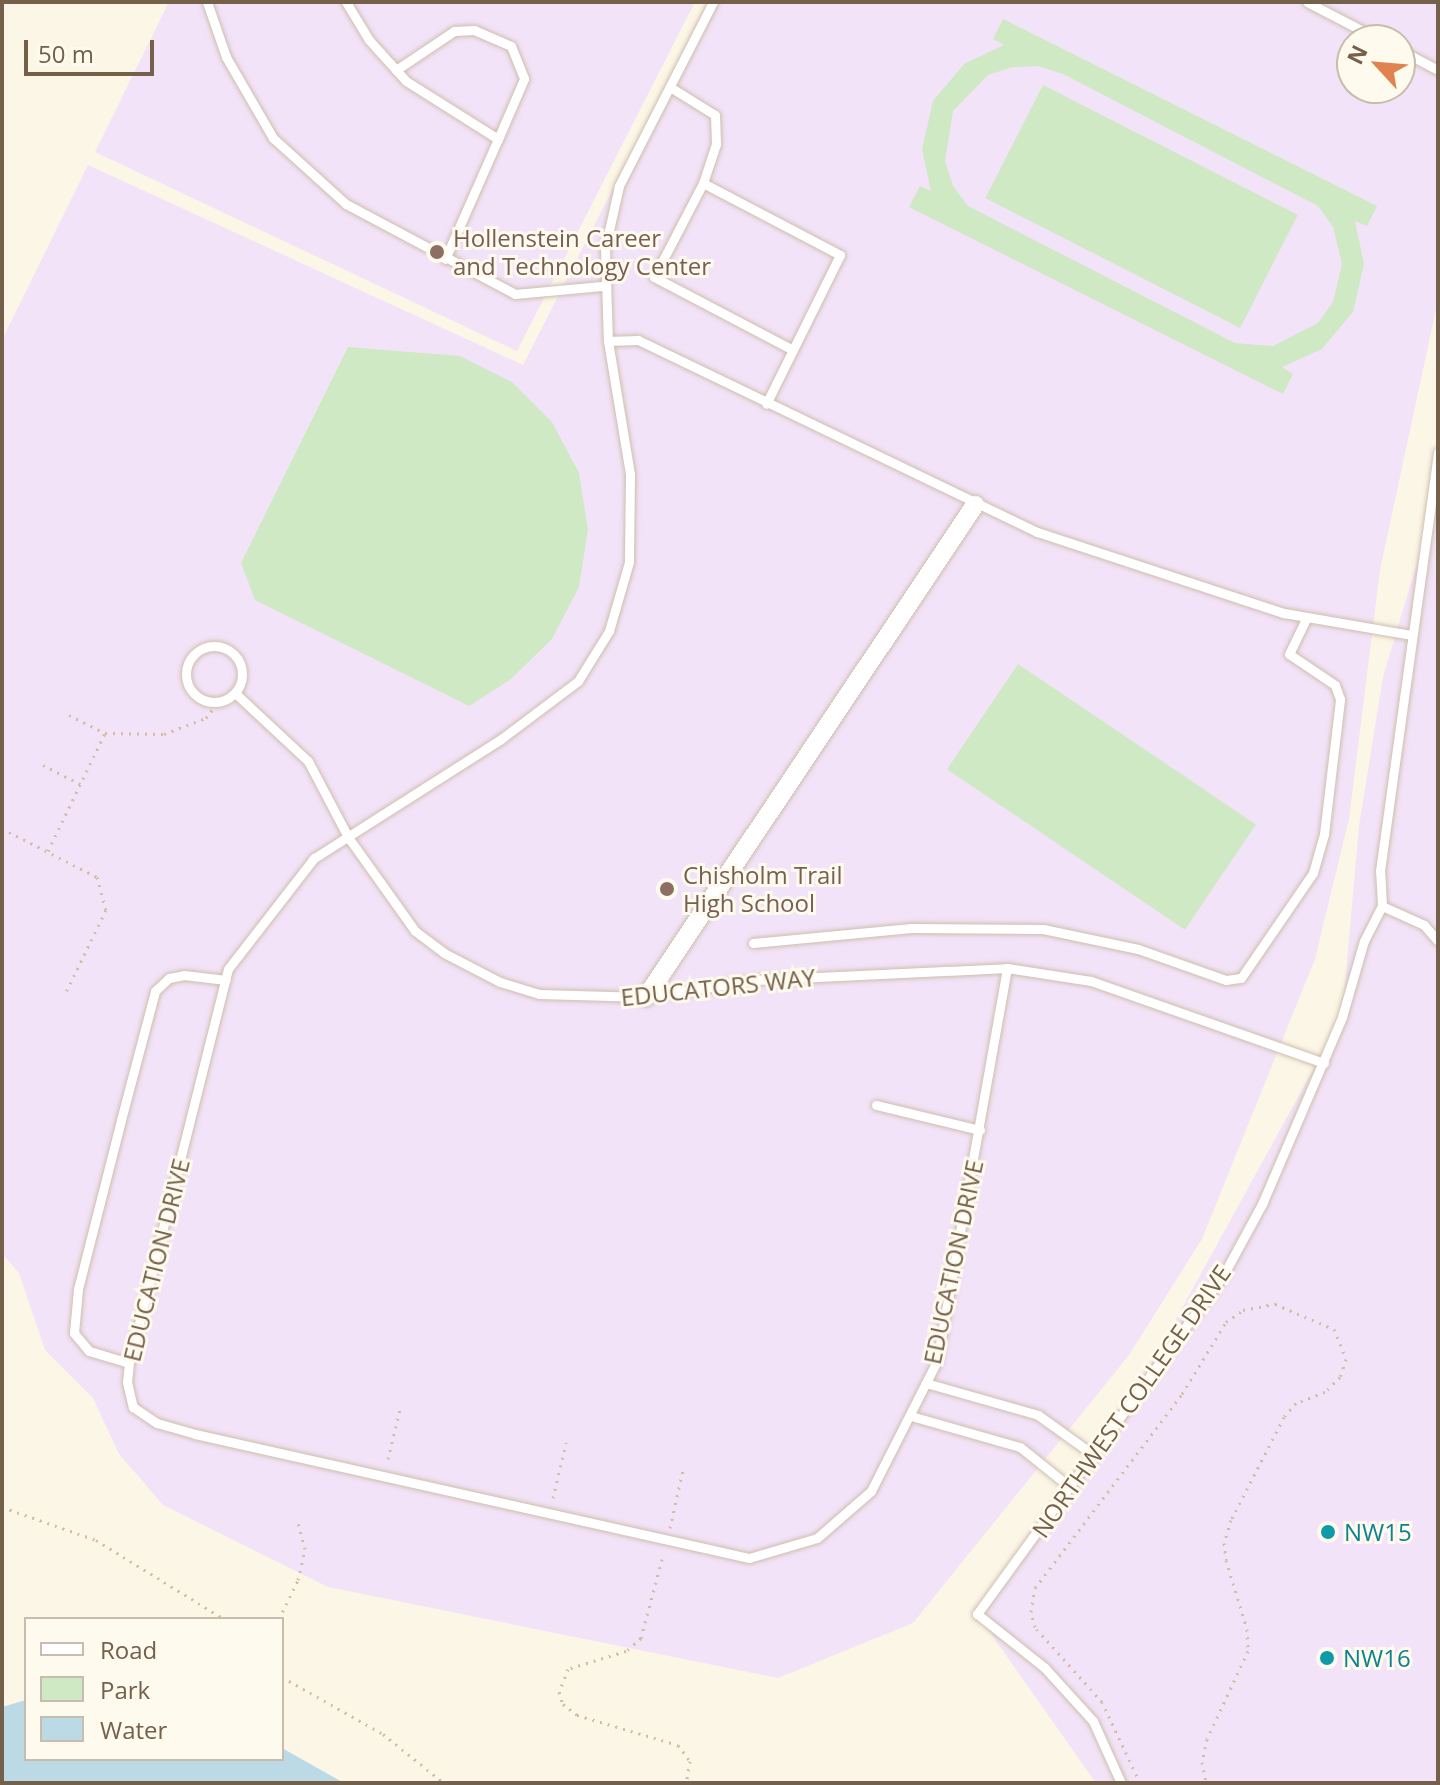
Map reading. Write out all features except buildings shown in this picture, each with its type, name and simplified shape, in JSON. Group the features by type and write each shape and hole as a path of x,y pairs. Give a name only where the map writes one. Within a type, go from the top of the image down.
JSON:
{"street":[{"path":"646,997 975,505"}],"lane":[{"path":"207,2 226,57 273,138 346,204 515,294 602,286"},
{"path":"346,2 396,70 420,92 498,139"},
{"name":"EDUCATION DRIVE","path":"713,2 619,186 602,286 630,474 629,562 609,631 578,681 501,739 314,858 264,917 226,980 129,1363 127,1382 133,1407 157,1423 749,1558 817,1538 871,1491 937,1361 1007,968"},
{"path":"1307,2 1349,24"},
{"path":"396,70 454,31 486,33 511,46 524,79 445,259"},
{"path":"1416,58 1438,70"},
{"path":"670,87 715,115 716,144 703,183 654,277 793,350"},
{"path":"703,183 840,255 766,404"},
{"path":"608,341 638,340 975,505 1194,587 1307,617 1412,635"},
{"name":"NORTHWEST COLLEGE DRIVE","path":"1121,1783 1093,1721 1045,1668 977,1614 1095,1456 1224,1274 1262,1204 1324,1063 1364,941 1382,906 1380,871 1438,452"},
{"path":"753,943 911,928 1043,929 1138,949 1226,980 1241,978 1313,873 1324,834 1340,699 1335,685 1289,654 1307,617"},
{"path":"215,645 238,659 242,676 235,693 218,702 200,699 188,684 187,665 198,651 215,645"},
{"name":"EDUCATORS WAY","path":"235,693 308,761 348,837 415,931 464,965 539,994 646,997 755,980 1007,968 1091,981 1324,1063"},
{"path":"1382,906 1438,928"},
{"path":"1424,925 1438,941"},
{"path":"129,1363 89,1351 74,1333 78,1289 147,1014 155,991 169,978 226,980"},
{"path":"876,1105 980,1130"},
{"path":"926,1383 1038,1415 1095,1456"},
{"path":"911,1416 1020,1447 1071,1488"}],"path":[{"path":"69,715 105,733 169,733 206,718 218,702"},
{"path":"48,851 105,733"},
{"path":"43,765 80,784"},
{"path":"9,832 97,877 106,910 65,994"},
{"path":"1140,1783 1102,1702 1035,1627 1035,1588 1182,1394 1226,1322 1243,1310 1275,1304 1334,1329 1346,1359 1340,1377 1325,1392 1296,1403 1284,1417 1227,1531 1226,1560 1247,1629 1248,1651 1207,1739 1202,1762 1206,1783"},
{"path":"388,1459 401,1405"},
{"path":"553,1498 566,1443"},
{"path":"668,1535 683,1470"},
{"path":"2,1507 96,1540 221,1617"},
{"path":"280,1617 303,1559 298,1522"},
{"path":"662,1559 651,1607 637,1643 568,1669 561,1681 560,1698 577,1715 678,1745 690,1761 686,1783"},
{"path":"284,1678 383,1734 444,1783"}],"shaded area":[{"name":"Hollenstein Career and Technology Center","path":"169,2 695,2 517,351 95,152"},
{"name":"Chisholm Trail High School","path":"708,2 1438,2 1438,300 1380,570 1349,819 1315,959 1202,1239 1129,1355 913,1623 778,1678 328,1587 163,1505 119,1454 93,1398 45,1350 19,1273 2,1254 2,340 88,165 523,365"},
{"path":"1438,492 1438,1783 1096,1783 977,1614 1119,1423 1342,1017 1359,826 1383,677"}],"green space":[{"path":"1003,19 1377,206 1367,226 1355,221 1364,264 1353,312 1322,349 1282,367 1293,374 1283,394 909,207 920,186 931,191 922,149 933,101 964,64 1004,45 993,39","holes":["1038,66 1063,74 1318,206 1333,227 1342,264 1333,302 1318,323 1273,346 1235,343 968,206 953,186 945,161 953,111 988,75 1013,67"]},
{"path":"1043,85 1298,215 1240,328 985,198"},
{"path":"348,347 460,356 512,382 552,422 579,473 588,530 579,587 552,639 511,679 469,706 255,600 241,563"},
{"path":"1018,664 1256,824 1185,930 947,769"}],"water":[{"path":"24,1701 24,1761 284,1761 284,1749 344,1783 2,1783 2,1707"}],"place":[{"name":"Hollenstein Career and Technology Center","path":"437,252"},
{"name":"Chisholm Trail High School","path":"667,889"},
{"name":"NW15","path":"1328,1532"},
{"name":"NW16","path":"1327,1658"}]}
